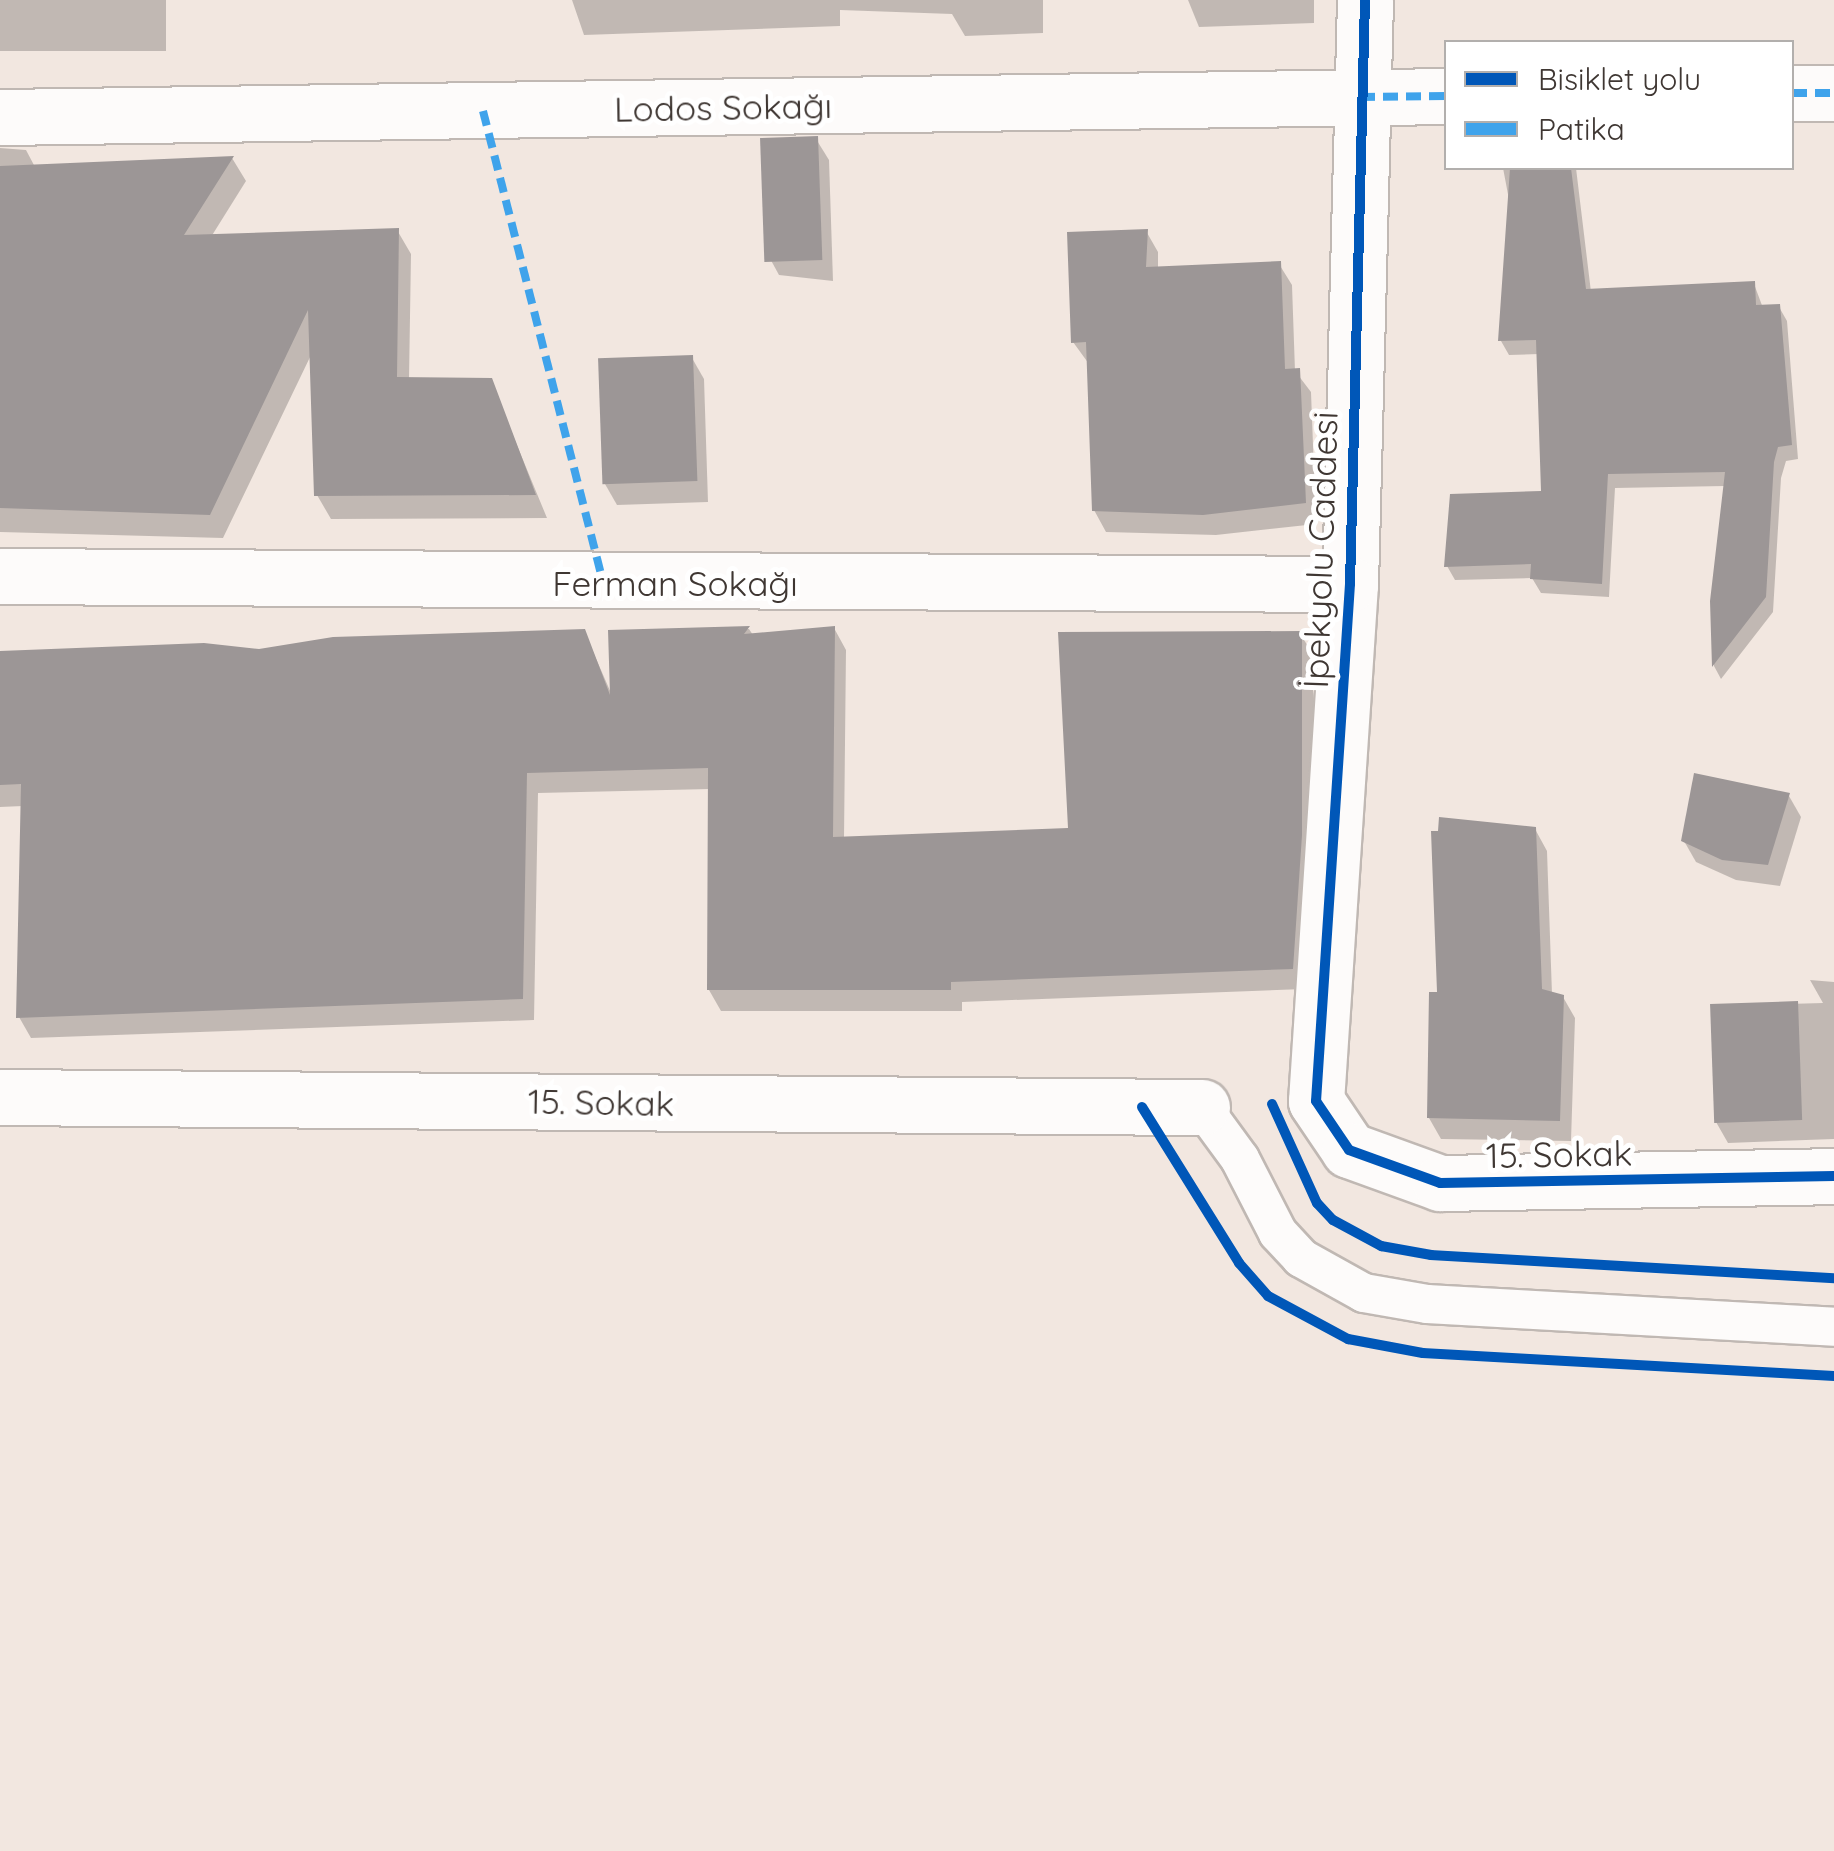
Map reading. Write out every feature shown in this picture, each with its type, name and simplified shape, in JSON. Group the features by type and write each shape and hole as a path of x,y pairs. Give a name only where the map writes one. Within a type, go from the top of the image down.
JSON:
{"street":[{"name":"İpekyolu Caddesi","path":"1316,1101 1350,584 1365,0"},
{"path":"1794,93 1834,92"},
{"name":"Lodos Sokağı","path":"0,117 1444,96"},
{"name":"Ferman Sokağı","path":"0,576 1350,584"},
{"name":"15. Sokak","path":"0,1097 1202,1107"},
{"name":"15. Sokak","path":"1316,1101 1349,1150 1440,1183 1834,1174"}],"lane":[{"path":"1202,1107 1240,1160 1262,1208 1290,1246 1364,1293 1427,1304 1834,1327"}],"building":[{"path":"818,136 822,260 764,262 760,138"},
{"path":"234,156 184,235 399,228 397,377 492,378 536,495 314,496 308,310 210,515 0,508 0,166"},
{"path":"1510,170 1571,170 1586,289 1755,281 1756,305 1780,304 1792,445 1778,447 1774,462 1766,597 1712,667 1710,601 1725,472 1608,474 1602,584 1530,579 1531,564 1444,567 1450,494 1541,491 1536,340 1498,341"},
{"path":"1148,229 1146,267 1281,261 1285,369 1300,368 1306,503 1203,515 1092,511 1086,342 1071,343 1067,232"},
{"path":"693,355 697,481 602,484 598,358"},
{"path":"750,626 744,634 835,626 833,837 1068,828 1058,632 1302,631 1302,835 1293,969 951,982 951,990 707,990 708,768 527,773 523,999 16,1018 21,784 0,785 0,651 204,643 259,649 333,637 585,629 610,695 608,630"},
{"path":"1694,773 1790,793 1768,865 1722,860 1681,841"},
{"path":"1439,817 1536,827 1542,989 1564,995 1560,1121 1427,1118 1429,992 1437,992 1431,831 1438,831"},
{"path":"1798,1001 1802,1120 1714,1123 1710,1004"}],"marked path":[{"path":"1794,93 1834,93"},
{"path":"1360,97 1444,96"},
{"path":"483,111 603,583"}],"cycle path":[{"path":"1365,0 1350,584 1316,1101 1349,1150 1440,1183 1834,1176"},
{"path":"1272,1104 1317,1203 1333,1220 1381,1246 1431,1255 1834,1278"},
{"path":"1142,1107 1239,1263 1268,1296 1348,1339 1423,1353 1834,1376"}]}
